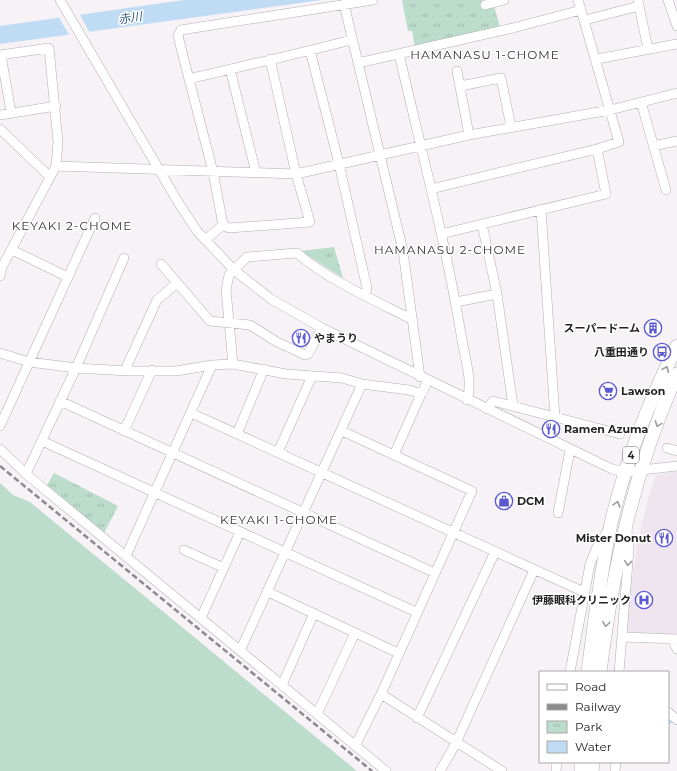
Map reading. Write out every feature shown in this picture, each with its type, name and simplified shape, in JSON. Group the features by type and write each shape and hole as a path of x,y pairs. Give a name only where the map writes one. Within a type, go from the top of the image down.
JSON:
{"highway":[{"name":"4","path":"588,671 596,604 611,526 626,472 648,409 677,346"},
{"name":"4","path":"600,671 609,605 625,524 641,471 677,374"}],"street":[{"path":"60,0 157,168 190,220 205,240 234,270 270,299 322,328 424,379 612,469 626,472 677,466"},
{"path":"223,225 213,172 178,36 181,30 369,0"},
{"path":"485,5 504,0"},
{"path":"431,188 620,142 597,59 578,0"},
{"path":"585,20 639,3 648,49"},
{"path":"671,3 677,26"},
{"path":"344,4 403,251 413,320 424,379 421,394 394,455"},
{"path":"358,63 513,28 581,10"},
{"path":"189,79 352,40"},
{"path":"597,59 677,44"},
{"path":"0,276 1,267 12,250 56,166 58,142 56,106 49,48 1,55 11,112"},
{"path":"310,50 339,164 367,288 365,296"},
{"path":"399,54 456,302 469,379 470,393 467,400"},
{"path":"223,225 229,228 310,222 296,174 270,59"},
{"path":"230,69 256,173"},
{"path":"457,71 469,135"},
{"path":"460,86 501,78 511,127"},
{"path":"56,166 157,168 213,172 296,174 469,135 610,110 677,93"},
{"path":"641,102 666,190"},
{"path":"0,115 11,112 56,106"},
{"path":"0,129 50,177"},
{"path":"653,146 677,141"},
{"path":"441,234 541,208 606,194 596,149"},
{"path":"541,208 555,418"},
{"path":"0,426 95,218"},
{"path":"482,224 497,294 513,406"},
{"path":"205,240 223,225"},
{"path":"12,250 68,277"},
{"path":"233,364 226,290 229,275 247,257 297,253 307,262 365,296 413,320"},
{"path":"26,474 76,368 124,258"},
{"path":"161,264 210,321 250,325 277,342 305,355 308,354 322,328"},
{"path":"125,370 157,300 177,283"},
{"path":"456,302 497,294"},
{"path":"0,353 29,362 76,368 176,371 212,365 233,364 312,376 342,378 362,384 409,390 421,394"},
{"path":"126,556 212,365"},
{"path":"237,434 264,369"},
{"path":"124,431 152,370"},
{"path":"278,452 312,376"},
{"path":"240,651 323,473 362,384"},
{"path":"60,401 435,573"},
{"path":"487,409 493,401 620,434"},
{"path":"191,413 584,592"},
{"path":"342,431 472,491 416,612 381,694 355,746"},
{"path":"42,441 416,612"},
{"path":"667,448 677,451"},
{"path":"0,449 26,474 386,771"},
{"path":"558,513 570,450"},
{"path":"618,671 629,550 629,536 625,524"},
{"path":"570,671 592,556 611,526"},
{"path":"201,618 240,532"},
{"path":"184,550 224,568"},
{"path":"417,718 495,552"},
{"path":"440,771 456,743 534,570"},
{"path":"268,592 398,653"},
{"path":"282,685 314,613"},
{"path":"317,714 355,633"},
{"path":"622,637 674,639 677,648"},
{"path":"381,694 502,771"},
{"path":"669,713 677,719"}],"shaded area":[{"path":"677,471 677,635 628,635 624,630 638,540 647,503 656,475"}],"green space":[{"path":"402,0 482,0 483,9 494,6 500,27 415,47 412,31 408,31"},
{"path":"334,247 343,278 301,251"},
{"path":"54,473 118,506 104,533 47,485"},
{"path":"0,483 13,495 30,502 357,771 0,771"}],"water":[{"name":"赤川","path":"184,0 322,0 0,44 0,26"}],"pier":[{"path":"79,13 91,35 71,38 58,16"}],"waterway":[{"path":"669,723 674,719"}],"railway":[{"path":"0,466 372,771"}],"place":[{"name":"スーパードーム","path":"653,328"},
{"name":"やまうり","path":"301,338"},
{"name":"八重田通り","path":"662,352"},
{"name":"Lawson","path":"608,391"},
{"name":"Ramen Azuma","path":"551,429"},
{"name":"DCM","path":"504,501"},
{"name":"Mister Donut","path":"664,538"},
{"name":"伊藤眼科クリニック","path":"644,600"}],"district":[{"name":"HAMANASU 1-CHOME","path":"485,55"},
{"name":"KEYAKI 2-CHOME","path":"72,226"},
{"name":"HAMANASU 2-CHOME","path":"450,250"},
{"name":"KEYAKI 1-CHOME","path":"279,520"}]}
